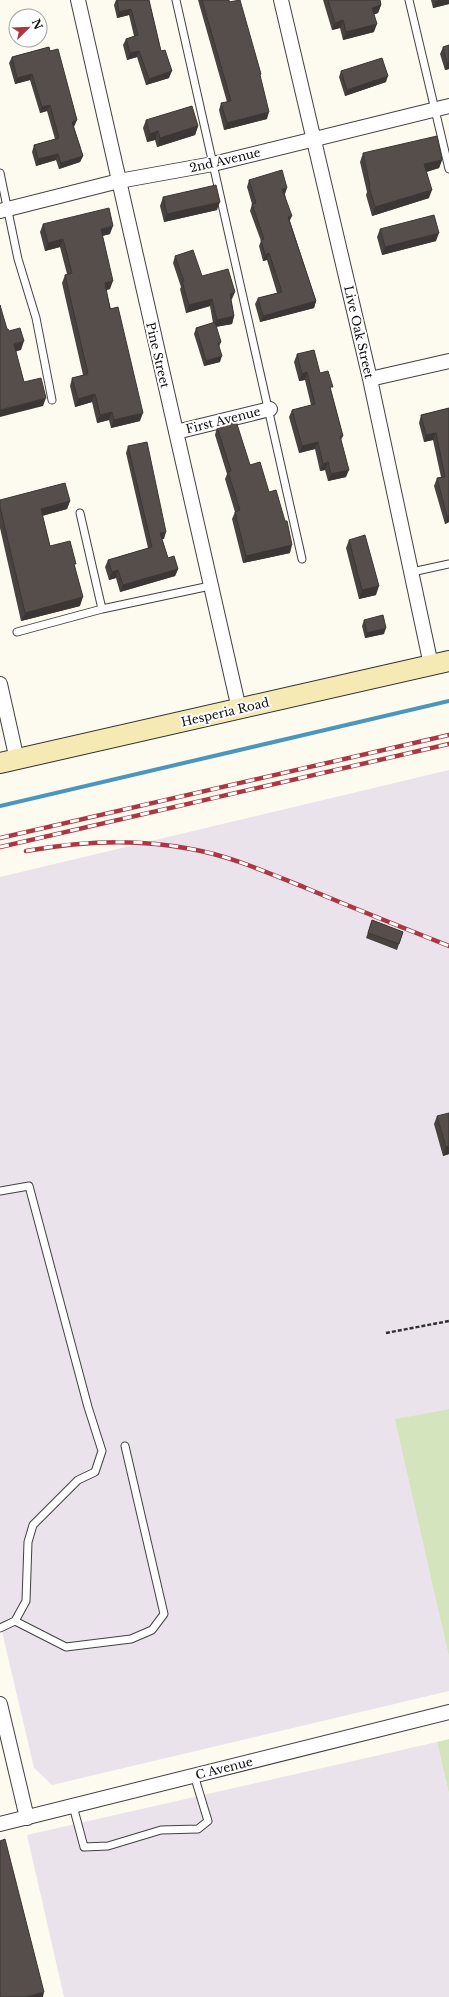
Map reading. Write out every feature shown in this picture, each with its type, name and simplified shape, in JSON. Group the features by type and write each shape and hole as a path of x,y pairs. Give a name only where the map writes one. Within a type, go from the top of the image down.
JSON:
{"main road":[{"name":"Hesperia Road","path":"8,762 440,663"}],"street":[{"name":"Pine Street","path":"78,0 239,709"},
{"name":"Live Oak Street","path":"281,0 370,379 412,572 440,663"},
{"name":"2nd Avenue","path":"4,210 119,181 213,164 442,108"},
{"path":"370,379 449,361"},
{"name":"First Avenue","path":"176,432 270,409"},
{"path":"0,684 8,762"},
{"path":"0,1704 27,1818"},
{"name":"C Avenue","path":"0,1824 449,1712"}],"lane":[{"path":"176,0 270,409 302,559"},
{"path":"409,0 442,108 449,169"},
{"path":"0,173 4,210 36,318 52,400"},
{"path":"80,513 102,609"},
{"path":"412,572 449,564"},
{"path":"17,632 102,609 210,586"},
{"path":"0,1191 29,1186 88,1407 102,1451 95,1472 78,1480 33,1525 28,1542 26,1601 15,1621 0,1628"},
{"path":"15,1621 66,1647 131,1639 152,1630 164,1614 125,1446"},
{"path":"73,1806 84,1847 108,1846 161,1830 198,1829 208,1821 194,1775"}],"path":[{"path":"386,1333 449,1321"}],"shaded area":[{"path":"449,770 449,1409 396,1419 449,1657 449,1691 52,1785 34,1768 0,1623 0,877"},
{"path":"437,1742 449,1794 449,1997 64,1997 27,1835"}],"green space":[{"path":"449,1409 449,1657 395,1419"},
{"path":"449,1739 449,1794 437,1742"}],"building":[{"path":"117,0 149,0 161,51 165,50 172,71 149,79 139,51 130,53 126,39 138,35 131,9 119,12"},
{"path":"202,0 229,0 229,2 240,0 261,74 269,112 227,123 221,103 231,101"},
{"path":"328,0 380,0 381,5 372,8 377,24 346,32 343,20 335,23"},
{"path":"449,45 449,62 447,63 443,47"},
{"path":"48,47 50,51 58,49 77,120 72,122 83,156 61,163 58,154 38,159 34,145 59,138 50,105 42,107 32,74 17,78 12,57"},
{"path":"382,58 388,76 347,90 341,71"},
{"path":"192,106 198,126 160,138 158,131 150,134 146,120"},
{"path":"437,136 442,160 424,164 432,190 375,207 369,187 363,153"},
{"path":"282,170 287,188 282,189 292,216 288,217 316,301 263,316 258,298 282,292 269,253 265,255 261,240 264,239 252,204 256,203 249,180"},
{"path":"216,185 220,202 167,214 163,197"},
{"path":"109,208 113,226 101,229 113,281 105,283 110,309 118,307 143,413 114,420 112,412 100,415 95,394 78,399 72,378 88,374 65,275 72,273 63,239 48,243 43,224"},
{"path":"434,215 439,233 385,247 380,229"},
{"path":"193,250 202,276 228,269 235,292 230,294 234,316 217,320 212,299 189,305 182,282 184,281 175,256"},
{"path":"0,305 7,329 9,331 20,328 24,341 14,344 24,382 41,378 46,398 0,410"},
{"path":"215,322 221,342 218,343 222,356 206,361 196,328"},
{"path":"314,350 320,373 328,371 333,387 330,387 343,436 340,436 349,470 331,474 328,462 323,464 318,442 302,446 292,410 315,404 307,372 302,374 297,354"},
{"path":"449,408 449,516 447,516 437,478 445,477 436,433 426,435 421,415"},
{"path":"236,421 250,465 260,462 269,492 276,490 285,521 287,521 292,545 246,556 235,512 240,510 228,472 231,471 217,427"},
{"path":"147,442 166,532 160,533 168,558 174,556 178,569 123,585 118,570 112,572 108,560 152,547 128,446"},
{"path":"65,483 70,501 41,509 50,546 70,541 76,564 74,564 83,597 25,613 0,507 0,500"},
{"path":"365,535 379,586 362,590 349,540"},
{"path":"383,615 386,628 367,633 364,620"},
{"path":"372,920 403,932 399,944 368,933"},
{"path":"449,1113 449,1146 446,1147 437,1116"},
{"path":"5,1839 44,1992 25,1997 0,1997 0,1841"}],"waterway":[{"path":"0,806 449,701"}],"railway":[{"path":"0,838 449,735"},
{"path":"0,847 449,744"},
{"path":"26,851 88,843 129,842 150,843 206,852 235,860 449,946"}]}
